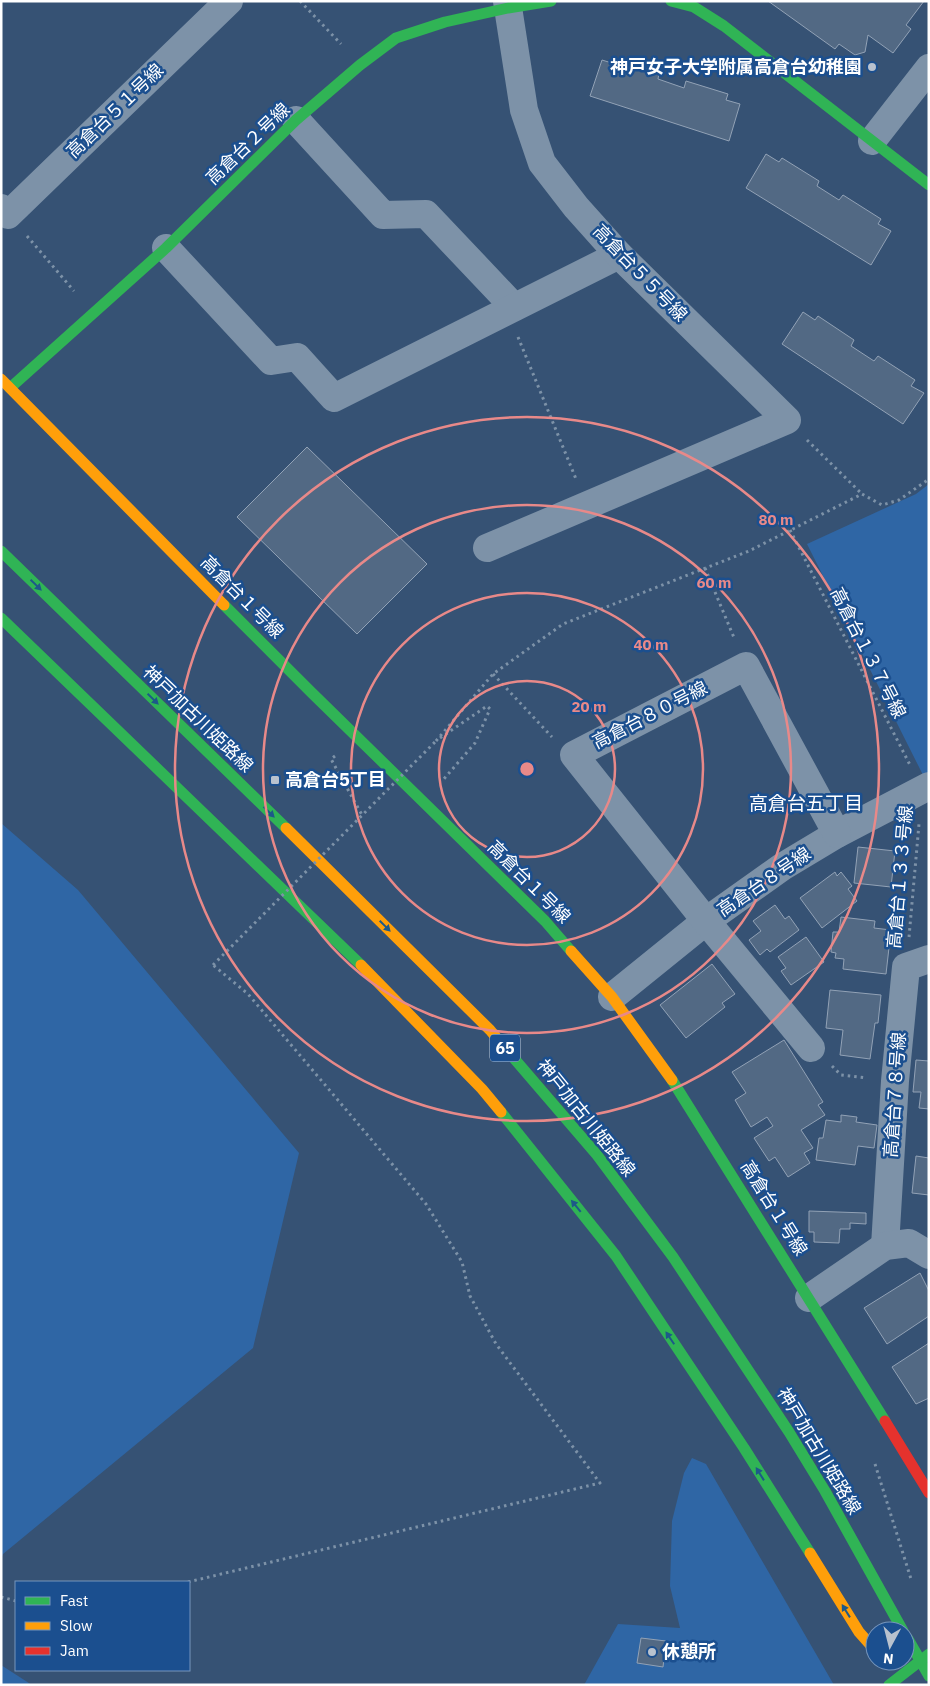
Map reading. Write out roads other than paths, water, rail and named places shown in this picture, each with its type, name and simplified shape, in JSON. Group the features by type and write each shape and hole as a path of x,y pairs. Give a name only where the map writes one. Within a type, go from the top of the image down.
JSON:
{"main road":[{"name":"高倉台２号線","path":"10,388 166,248 296,120 360,65 396,38 444,22 507,5 551,1"},
{"path":"671,1 694,7 724,26 929,185"},
{"name":"高倉台１号線","path":"1,379 312,693 545,921 612,997 670,1077 929,1493"},
{"name":"神戸加古川姫路線","path":"1,552 347,887 483,1023 597,1155 673,1257 790,1432 898,1621"},
{"name":"65","path":"1,618 384,987 482,1089 616,1256 744,1448 865,1639"},
{"name":"神戸加古川姫路線","path":"915,1651 929,1676"},
{"path":"889,1685 929,1654"},
{"path":"894,1671 906,1685"}],"street":[{"name":"高倉台５１号線","path":"5,211 229,1"},
{"name":"高倉台５５号線","path":"487,548 787,420 619,255 576,207 542,162 524,110 507,5"},
{"path":"872,142 929,68"},
{"path":"296,120 383,215 426,214 510,309"},
{"path":"166,248 271,361 297,357 334,398 619,255"},
{"name":"高倉台８０号線","path":"811,1048 706,921 574,755 746,666 837,834"},
{"name":"高倉台８号線","path":"612,997 706,921 782,867 837,834 925,787"},
{"name":"高倉台７８号線","path":"886,1246 895,1081 917,963"},
{"path":"809,1298 886,1246 909,1244 929,1254"}],"place":[{"name":"神戸女子大学附属高倉台幼稚園","path":"872,67"},
{"name":"高倉台5丁目","path":"275,780"},
{"name":"休憩所","path":"652,1652"}],"district":[{"name":"高倉台五丁目","path":"806,803"}]}
